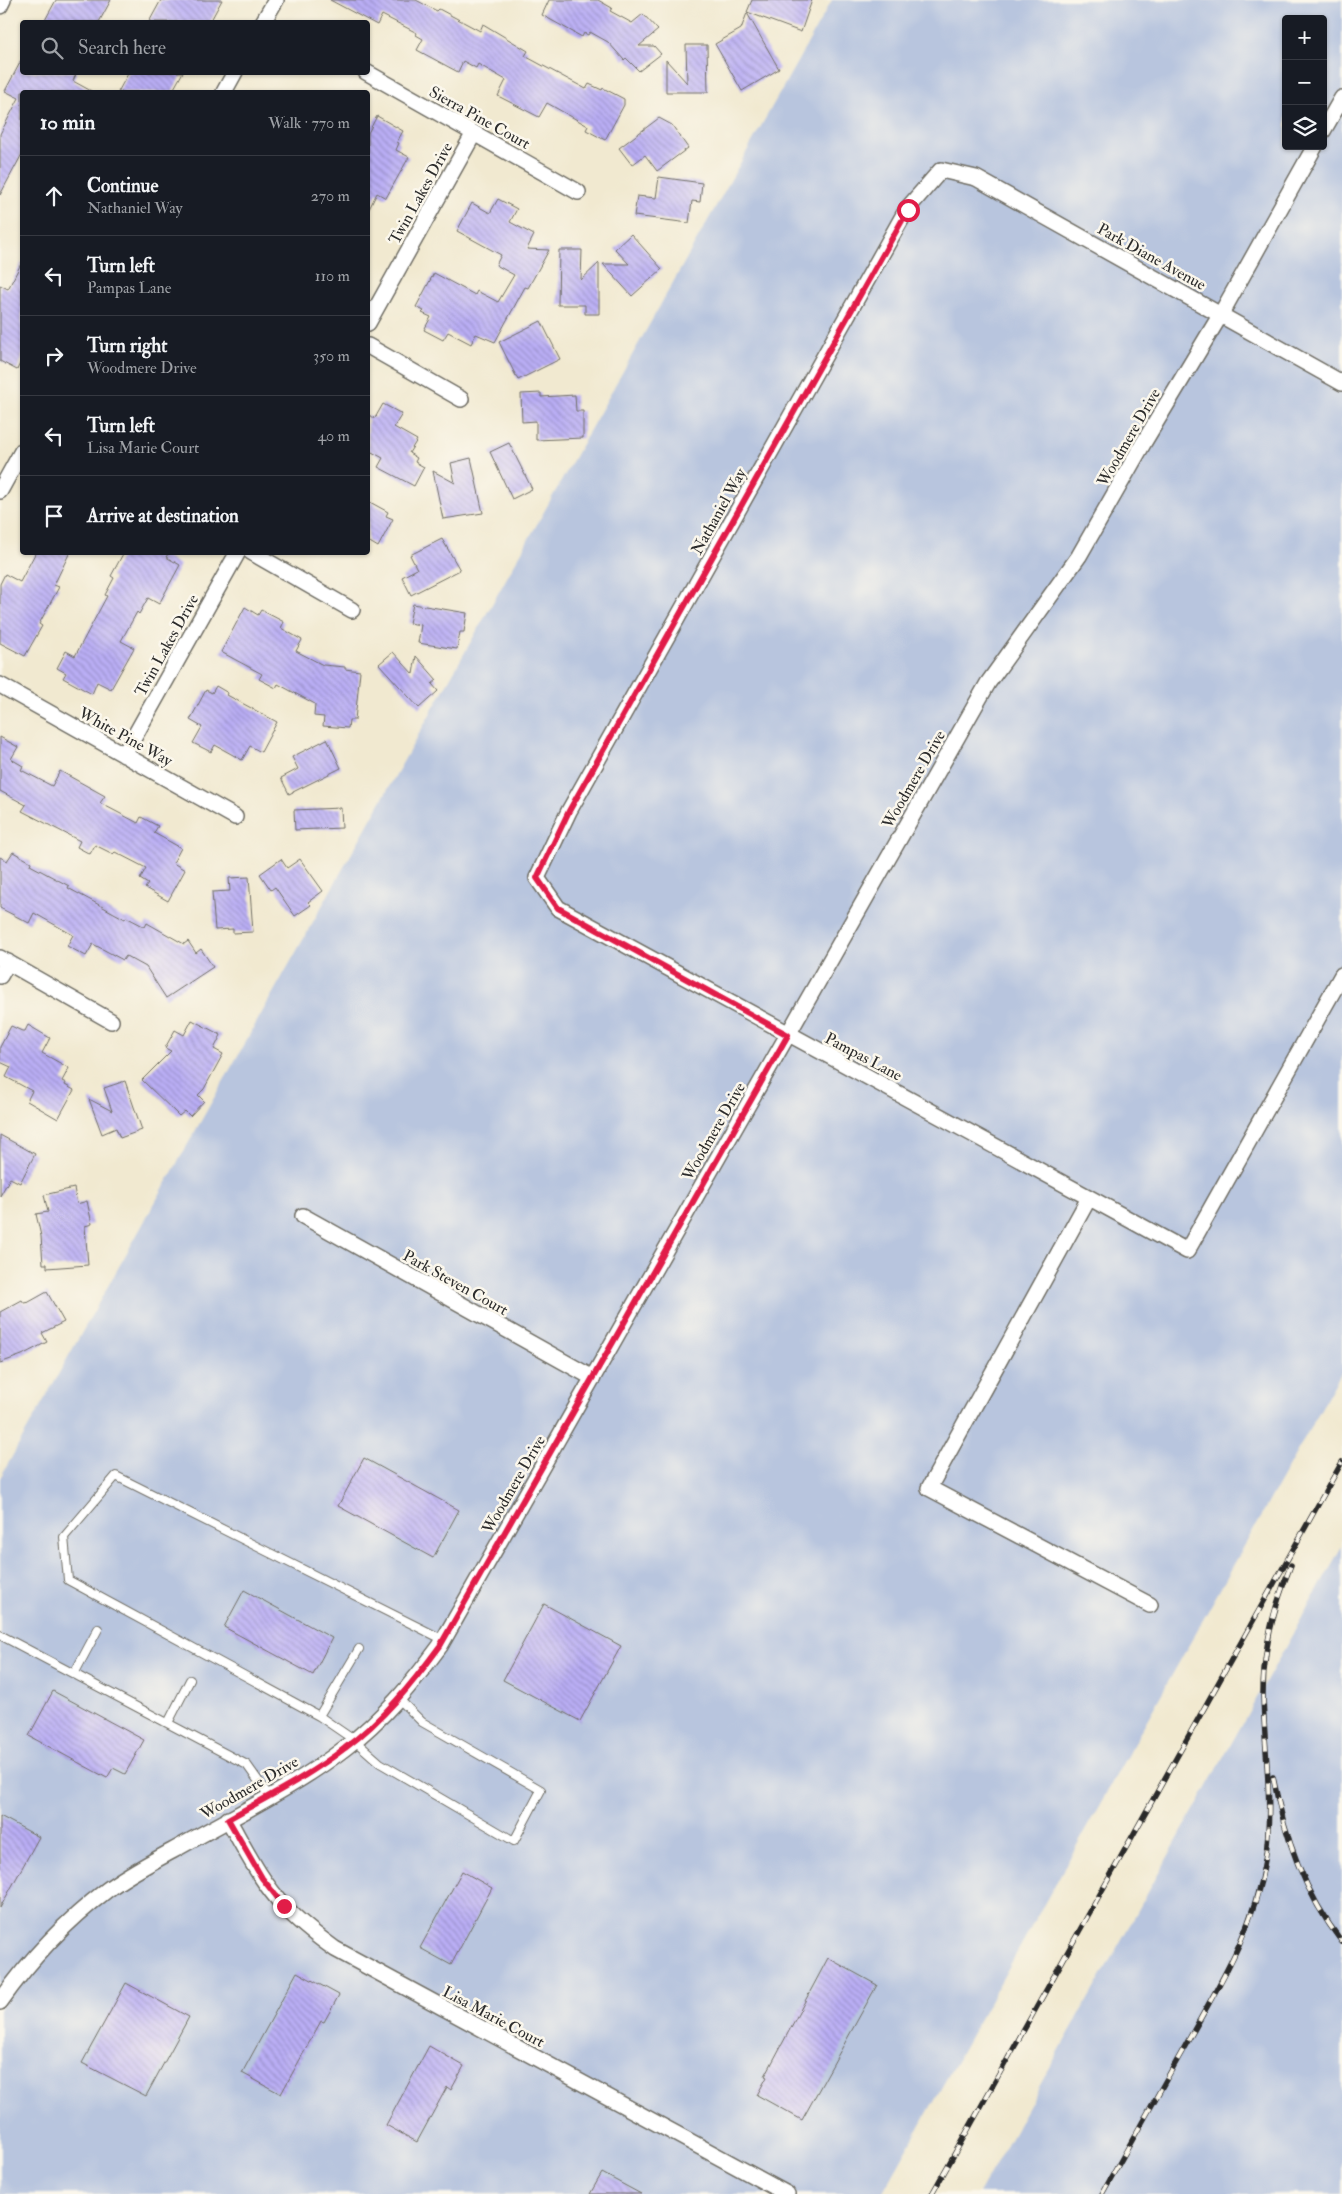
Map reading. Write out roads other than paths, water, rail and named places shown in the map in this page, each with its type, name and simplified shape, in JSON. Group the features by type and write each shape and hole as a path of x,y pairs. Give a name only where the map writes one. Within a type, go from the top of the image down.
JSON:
{"street":[{"path":"0,6 3,0"},
{"path":"269,20 276,0"},
{"name":"Sierra Pine Court","path":"370,74 578,192"},
{"path":"225,90 233,75"},
{"path":"1327,124 1342,98"},
{"name":"Twin Lakes Drive","path":"370,319 474,133"},
{"name":"Woodmere Drive","path":"0,2002 17,1977 41,1949 68,1922 102,1895 146,1865 314,1770 379,1720 414,1681 444,1640 988,682 1079,556 1144,442 1221,314 1313,150"},
{"name":"Park Diane Avenue","path":"941,170 976,178 1342,383"},
{"name":"Nathaniel Way","path":"537,878 569,811 903,218 941,170"},
{"path":"370,347 461,399"},
{"path":"0,491 20,455"},
{"name":"Twin Lakes Drive","path":"124,755 236,555"},
{"path":"256,555 352,610"},
{"name":"White Pine Way","path":"0,685 235,818"},
{"name":"Pampas Lane","path":"537,878 558,908 1187,1251 1342,975"},
{"path":"0,976 4,960 111,1021"},
{"path":"1089,1198 929,1488 1150,1605"},
{"name":"Park Steven Court","path":"303,1216 593,1378"},
{"name":"Lisa Marie Court","path":"228,1819 262,1878 284,1906 306,1928 335,1949 787,2194"}],"lane":[{"path":"398,1698 422,1722 541,1790 514,1841 380,1763 354,1740 319,1716 68,1580 64,1537 116,1476 444,1640"},
{"path":"74,1674 98,1629"},
{"path":"0,1635 247,1765 269,1796"},
{"path":"319,1716 359,1649"},
{"path":"168,1723 190,1680"}],"railway":[{"path":"932,2194 1342,1462"},
{"path":"1102,2194 1225,1974 1245,1931 1260,1885 1268,1839 1269,1818 1263,1694 1265,1661 1267,1644 1279,1596 1291,1565"},
{"path":"1273,1777 1290,1843 1298,1864 1317,1904 1342,1942"}]}
